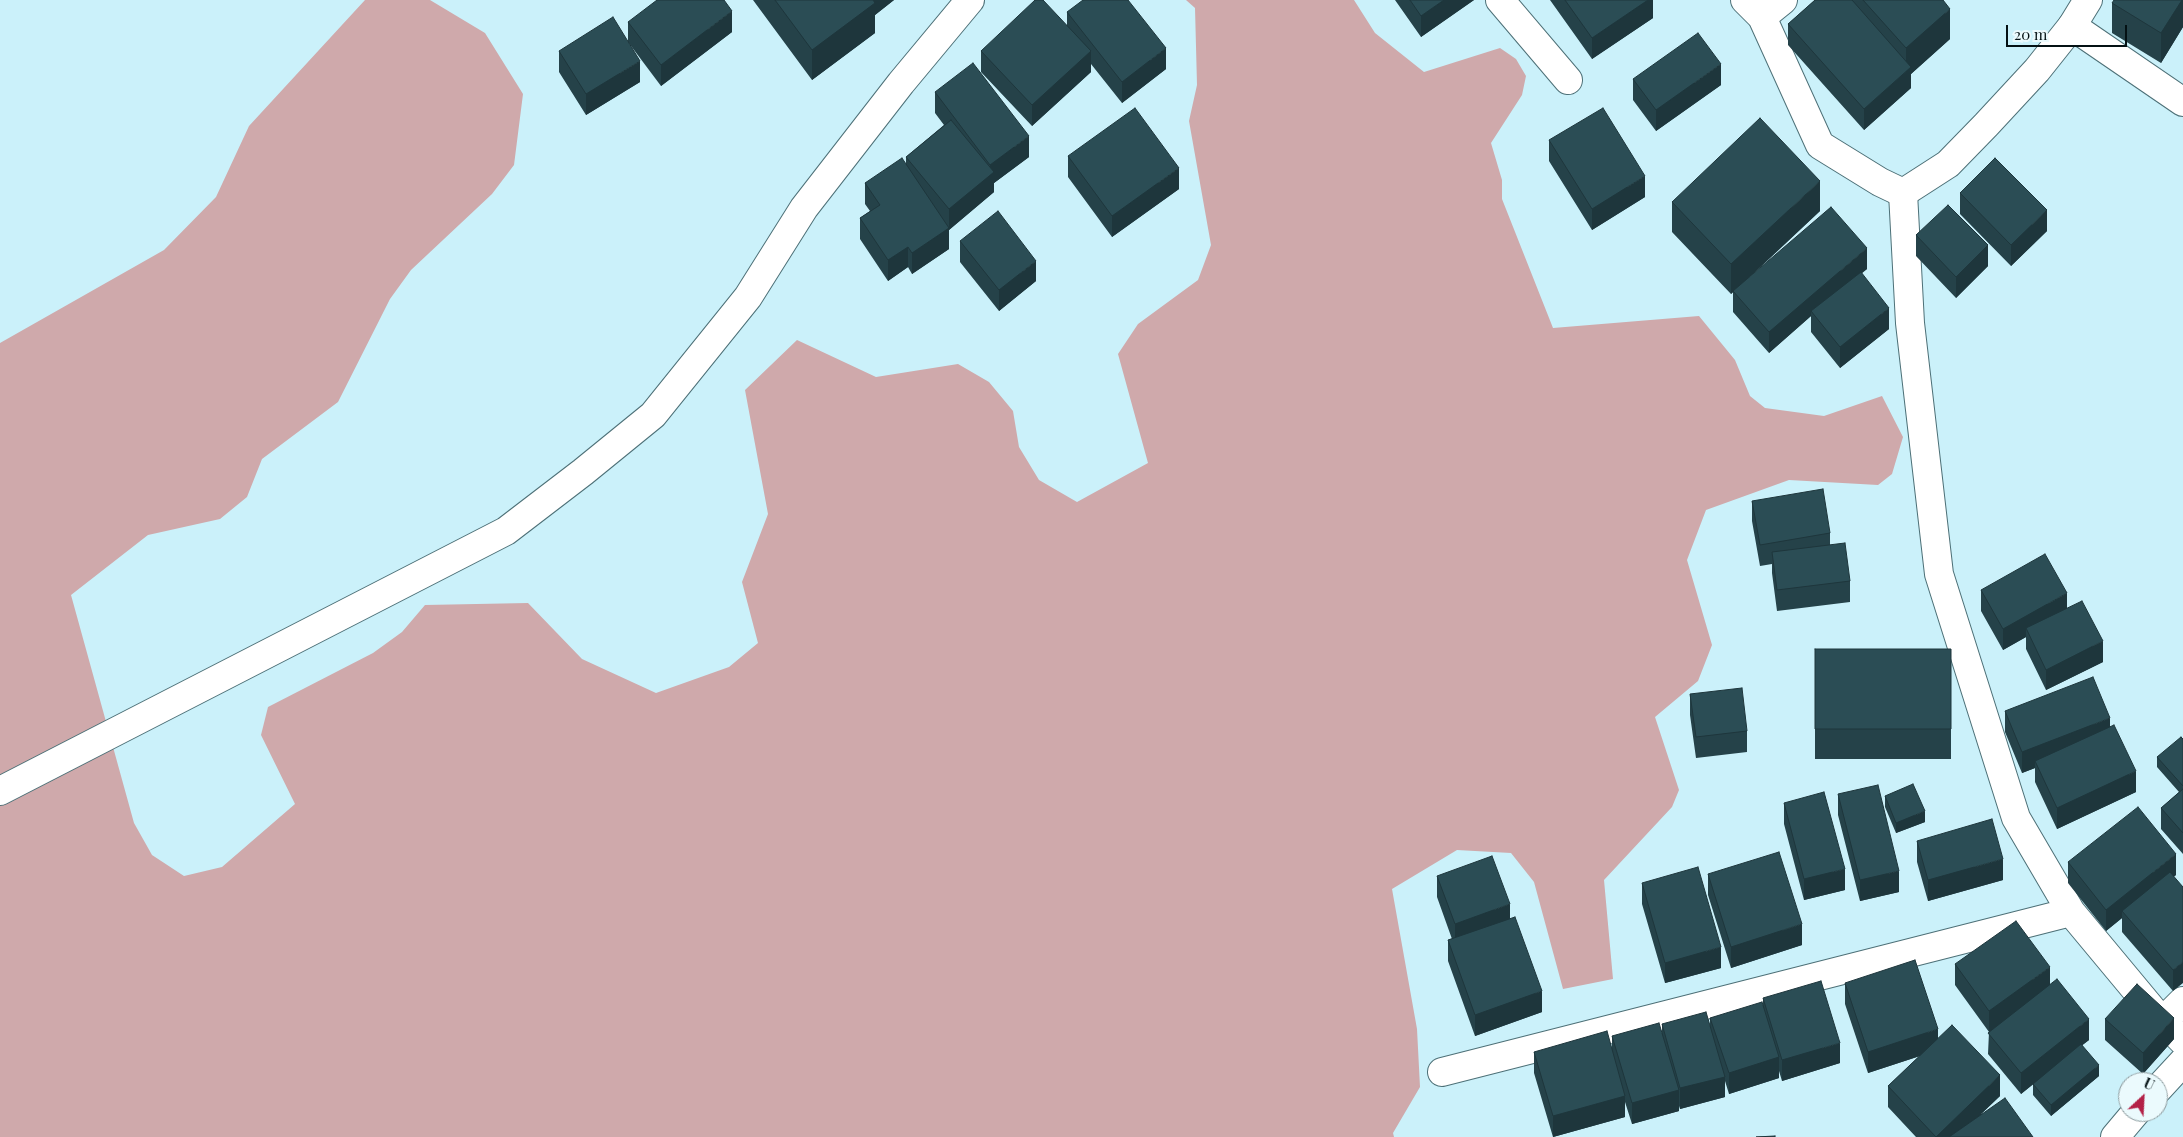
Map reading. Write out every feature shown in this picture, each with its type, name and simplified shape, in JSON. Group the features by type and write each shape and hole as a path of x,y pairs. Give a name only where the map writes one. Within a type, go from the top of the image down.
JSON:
{"street":[{"path":"0,792 506,531 653,415 748,297 804,208 901,83 970,0"},
{"path":"1500,0 1568,80"},
{"path":"1903,193 1948,164 2037,70 2072,26 2088,0"},
{"path":"1763,6 1820,145 1880,182 1903,193"},
{"path":"2072,26 2183,102"},
{"path":"1903,193 1910,324 1939,574 2016,818 2071,912 2163,1021 2183,1041"},
{"path":"1442,1072 2071,912"},
{"path":"2163,1021 2183,1001"},
{"path":"2168,1078 2183,1062"},
{"path":"2115,1137 2128,1122"}],"shaded area":[{"path":"365,0 430,0 485,33 523,94 514,165 492,194 411,270 390,299 338,402 262,459 247,497 220,519 148,535 71,595 134,823 152,855 184,876 222,867 295,804 261,735 268,707 373,653 402,632 425,605 528,603 582,659 656,693 729,667 758,643 742,582 768,514 745,390 797,340 876,377 958,364 989,382 1013,411 1019,447 1039,480 1077,502 1148,463 1118,354 1138,324 1198,280 1211,245 1189,121 1197,85 1195,8 1186,0 1354,0 1375,33 1424,72 1500,48 1516,59 1526,76 1522,95 1491,143 1502,180 1502,199 1553,328 1699,316 1735,360 1750,396 1765,408 1824,416 1882,396 1903,437 1892,474 1878,485 1789,480 1706,510 1687,560 1712,645 1698,681 1655,717 1679,790 1672,807 1604,880 1613,979 1563,989 1534,882 1511,853 1457,850 1392,889 1417,1029 1420,1087 1393,1133 1394,1137 0,1137 0,343 164,250 216,197 249,126"}],"building":[{"path":"657,0 724,0 732,11 661,65 628,22"},
{"path":"775,0 873,0 875,3 812,50"},
{"path":"1035,0 1043,0 1091,51 1032,105 981,51"},
{"path":"1083,0 1128,0 1166,48 1122,82 1067,12"},
{"path":"1410,0 1444,0 1421,16"},
{"path":"1565,0 1648,0 1592,38"},
{"path":"1815,0 1852,0 1911,67 1864,109 1788,24"},
{"path":"1863,0 1943,0 1950,9 1906,48"},
{"path":"2114,0 2182,0 2161,33 2112,3"},
{"path":"613,17 640,61 586,94 559,51"},
{"path":"1698,33 1721,64 1656,110 1633,79"},
{"path":"973,63 1029,136 990,165 935,92"},
{"path":"1135,108 1179,168 1112,216 1068,156"},
{"path":"1603,108 1645,176 1592,209 1549,140"},
{"path":"1760,118 1820,181 1731,264 1672,202"},
{"path":"951,120 994,172 949,209 906,157"},
{"path":"902,158 949,228 912,253 908,247 888,260 860,218 880,205 865,183"},
{"path":"1995,158 2047,210 2011,245 1960,193"},
{"path":"1948,205 1988,245 1956,277 1916,235"},
{"path":"1831,207 1867,248 1769,332 1733,291"},
{"path":"998,211 1036,261 999,290 960,241"},
{"path":"1861,272 1889,308 1840,347 1811,311"},
{"path":"1823,489 1830,533 1760,545 1752,501"},
{"path":"1845,543 1850,581 1777,590 1772,552"},
{"path":"2045,554 2067,593 2003,629 1981,590"},
{"path":"2082,601 2103,641 2046,670 2026,628"},
{"path":"1815,649 1951,649 1951,729 1815,729"},
{"path":"2093,677 2110,718 2022,752 2005,711"},
{"path":"1742,688 1747,731 1696,737 1690,694"},
{"path":"2114,725 2136,771 2057,808 2035,761"},
{"path":"2181,737 2183,739 2183,786 2157,757"},
{"path":"1913,784 1925,811 1896,823 1885,796"},
{"path":"1878,785 1899,871 1860,880 1838,794"},
{"path":"2183,789 2183,833 2161,808"},
{"path":"1824,792 1845,869 1804,879 1784,803"},
{"path":"2138,807 2176,854 2106,910 2068,862"},
{"path":"1992,819 2003,859 1928,880 1917,841"},
{"path":"1779,852 1802,924 1731,947 1708,874"},
{"path":"1492,856 1510,904 1455,924 1437,876"},
{"path":"1698,867 1721,947 1665,963 1642,883"},
{"path":"2170,872 2183,887 2183,962 2173,970 2122,911"},
{"path":"1515,917 1542,991 1475,1015 1448,940"},
{"path":"2016,921 2050,967 1989,1011 1955,964"},
{"path":"1915,960 1938,1029 1868,1052 1845,983"},
{"path":"2057,979 2089,1019 2021,1073 1988,1033"},
{"path":"1821,981 1840,1043 1782,1060 1763,998"},
{"path":"2137,984 2174,1018 2143,1053 2105,1019"},
{"path":"1762,1002 1779,1057 1729,1073 1710,1018"},
{"path":"1706,1012 1725,1077 1680,1088 1662,1024"},
{"path":"1659,1023 1679,1090 1632,1103 1612,1036"},
{"path":"1952,1025 2000,1075 1936,1137 1888,1086"},
{"path":"1607,1031 1625,1096 1553,1116 1534,1052"},
{"path":"2081,1044 2099,1065 2051,1105 2033,1084"},
{"path":"2005,1098 2033,1137 1949,1137"}]}
